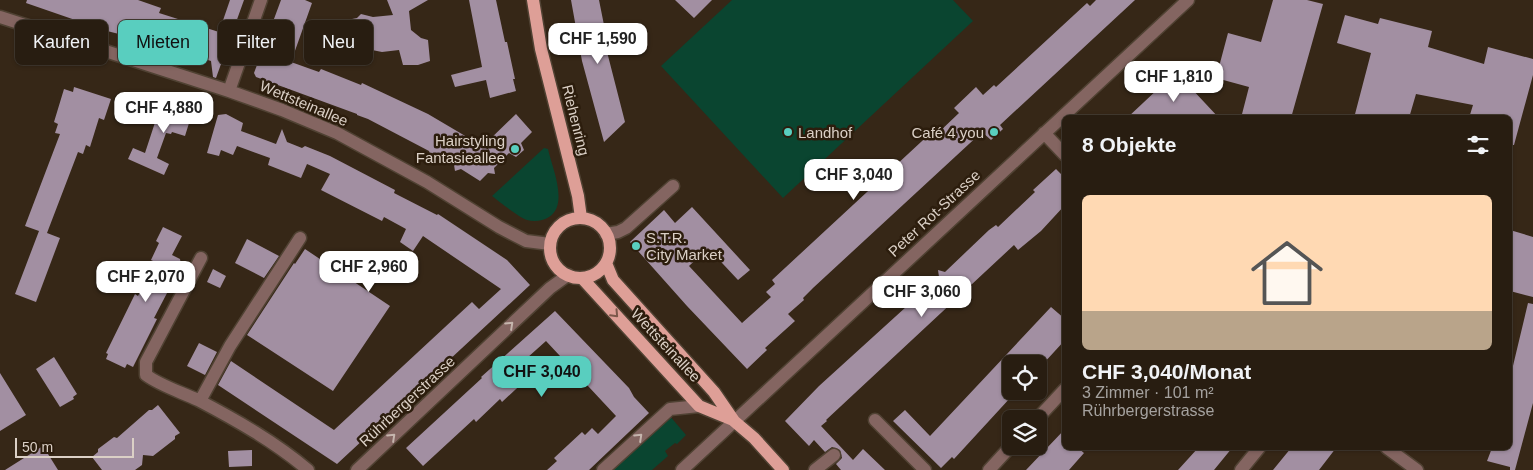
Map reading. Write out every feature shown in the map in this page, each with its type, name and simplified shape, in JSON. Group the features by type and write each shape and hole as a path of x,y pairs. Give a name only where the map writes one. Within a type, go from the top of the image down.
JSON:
{"main road":[{"name":"Riehenring","path":"532,0 541,49 578,196 581,218"},
{"path":"572,219 590,220 600,226 606,234 610,250 609,257 606,263 592,275 582,278 568,275 560,271 554,263 550,244 554,232 572,219"},
{"name":"Wettsteinallee","path":"606,263 613,280 714,392 734,421 754,438 783,470"},
{"name":"Wettsteinallee","path":"582,278 700,406 734,421"}],"street":[{"path":"229,91 261,0"},
{"name":"Peter Rot-Strasse","path":"1063,115 1188,0"},
{"name":"Wettsteinallee","path":"0,17 282,110 337,134 427,182 499,227 526,241 550,244"},
{"name":"Peter Rot-Strasse","path":"682,470 1062,116"},
{"path":"1044,133 1062,152"},
{"path":"606,234 618,232 626,228 673,186"},
{"path":"200,402 230,346 300,238"},
{"path":"202,258 146,362 146,375 152,380 244,425 271,442 308,470"},
{"name":"Rührbergerstrasse","path":"357,470 550,288 568,275"},
{"path":"1045,410 1062,391"},
{"path":"603,470 670,409 700,406"},
{"path":"875,420 925,470"},
{"path":"1241,470 1257,450"},
{"path":"1390,450 1417,470"},
{"path":"815,470 834,455"},
{"path":"989,470 1003,455"}],"green space":[{"name":"Landhof","path":"732,0 953,0 973,21 783,198 661,66"},
{"path":"544,148 548,149 558,185 558,204 555,211 549,217 530,221 519,216 492,196"},
{"path":"669,415 686,435 677,444 675,443 665,451 668,456 652,470 608,470"}],"building":[{"path":"27,0 138,0 161,8 159,13 181,20 118,20 118,34 108,31 108,20 75,20 26,3"},
{"path":"230,0 244,0 237,20 223,20"},
{"path":"281,0 305,0 312,3 306,20 304,20 304,25 294,54 294,20 274,20"},
{"path":"387,0 428,0 409,11 411,30 421,38 428,40 430,61 418,65 403,65 399,50 382,52 373,50 373,20 347,20 357,18 361,14 373,17 393,15"},
{"path":"469,0 496,0 505,42 507,42 516,91 490,98 486,80 455,87 451,75 482,67"},
{"path":"571,0 599,0 605,30 609,29 612,42 605,44 625,122 604,142 582,61"},
{"path":"675,0 712,0 694,18"},
{"path":"1096,0 1135,0 1000,125 1003,129 991,140 982,132 813,288 803,298 804,300 788,314 795,321 765,348 767,350 747,369 630,242 664,210 675,223 692,207 750,270 738,280 708,248 689,266 742,323 771,297 766,292 775,284 772,280 935,129 938,133 959,113 954,108 976,87 983,95 994,85 996,87 1087,3 1090,6"},
{"path":"1273,0 1307,0 1323,4 1292,115 1242,115 1249,87 1216,78 1228,33 1261,42"},
{"path":"1345,15 1378,24 1380,18 1432,31 1428,47 1484,64 1488,47 1533,59 1533,75 1514,145 1512,145 1512,115 1470,115 1473,105 1416,94 1410,115 1355,115 1371,53 1337,43"},
{"path":"208,29 218,32 218,65 221,65 216,78 213,77 211,61 208,60"},
{"path":"294,63 319,72 321,69 361,85 362,83 428,114 489,150 486,143 516,114 532,132 521,143 524,150 516,157 509,153 494,168 495,174 488,173 480,181 461,169 455,171 454,165 436,155 431,157 429,151 368,119 256,77 254,73 257,65 294,65"},
{"path":"1176,72 1216,115 1130,115"},
{"path":"74,87 111,99 104,120 99,118 90,147 86,145 83,154 78,152 47,233 60,238 36,302 15,294 39,231 25,226 60,134 55,133 58,124 54,122 64,89 73,92"},
{"path":"163,98 194,107 185,136 172,132 171,134 166,133 157,158 169,164 164,175 128,159 133,148 145,153"},
{"path":"226,114 243,123 241,131 276,144 282,129 287,142 302,148 305,146 330,156 395,190 394,193 438,214 507,260 530,285 337,464 218,385 231,361 334,430 472,302 479,309 501,289 423,236 413,251 400,242 406,229 384,217 382,221 321,190 330,174 307,164 301,178 268,165 270,158 237,146 233,155 221,150 219,156 207,153 218,115"},
{"path":"1056,169 1062,175 1062,208 1041,231 1018,250 1014,245 821,426 853,460 863,449 885,470 841,470 836,464 842,458 840,450 832,447 825,452 814,440 809,446 785,421 819,386 939,277 938,270 945,272 989,230 996,225 998,227 1035,192 1033,190"},
{"path":"163,227 182,236 172,255 180,259 182,270 178,272 154,318 157,319 133,367 127,364 125,368 106,359 108,354 106,353 135,294 138,296 155,262 151,260 159,243 156,241"},
{"path":"1512,231 1533,237 1533,297 1512,292"},
{"path":"247,239 279,256 264,278 235,263"},
{"path":"305,249 390,306 333,391 247,335"},
{"path":"213,269 226,276 220,288 207,282"},
{"path":"1528,303 1533,304 1533,403 1515,470 1510,470 1510,467 1487,461 1491,450 1512,450 1512,370"},
{"path":"1051,307 1062,316 1062,343 1047,360 1047,355 1006,355"},
{"path":"555,311 629,388 634,397 649,413 589,470 547,470 557,461 554,458 582,432 585,435 592,428 598,434 616,416 546,341 527,358 535,367 528,373 530,376 502,402 500,399 476,422 474,419 423,466 406,448 481,377"},
{"path":"199,343 217,352 205,375 187,366"},
{"path":"54,357 77,394 73,397 74,399 60,407 36,369"},
{"path":"1002,359 1002,400 1008,400 954,459 952,457 941,468 893,421 905,410 930,436"},
{"path":"0,373 26,415 0,431"},
{"path":"158,405 180,433 175,436 175,439 153,456 143,455 142,465 135,470 102,470 92,457 98,452 98,449 114,437 117,438 149,410"},
{"path":"1062,432 1062,450 1080,450 1084,453 1069,470 1026,470 1040,455 1047,455 1047,448"},
{"path":"43,446 58,470 5,470"},
{"path":"252,450 252,466 229,467 228,451"},
{"path":"1196,450 1230,450 1214,470 1178,470"},
{"path":"1289,450 1334,450 1319,470 1273,470"}],"place":[{"name":"Landhof","path":"788,132"},
{"name":"Café 4 you","path":"994,132"},
{"name":"Hairstyling Fantasieallee","path":"515,149"},
{"name":"S.T.R. City Market","path":"636,246"}]}
